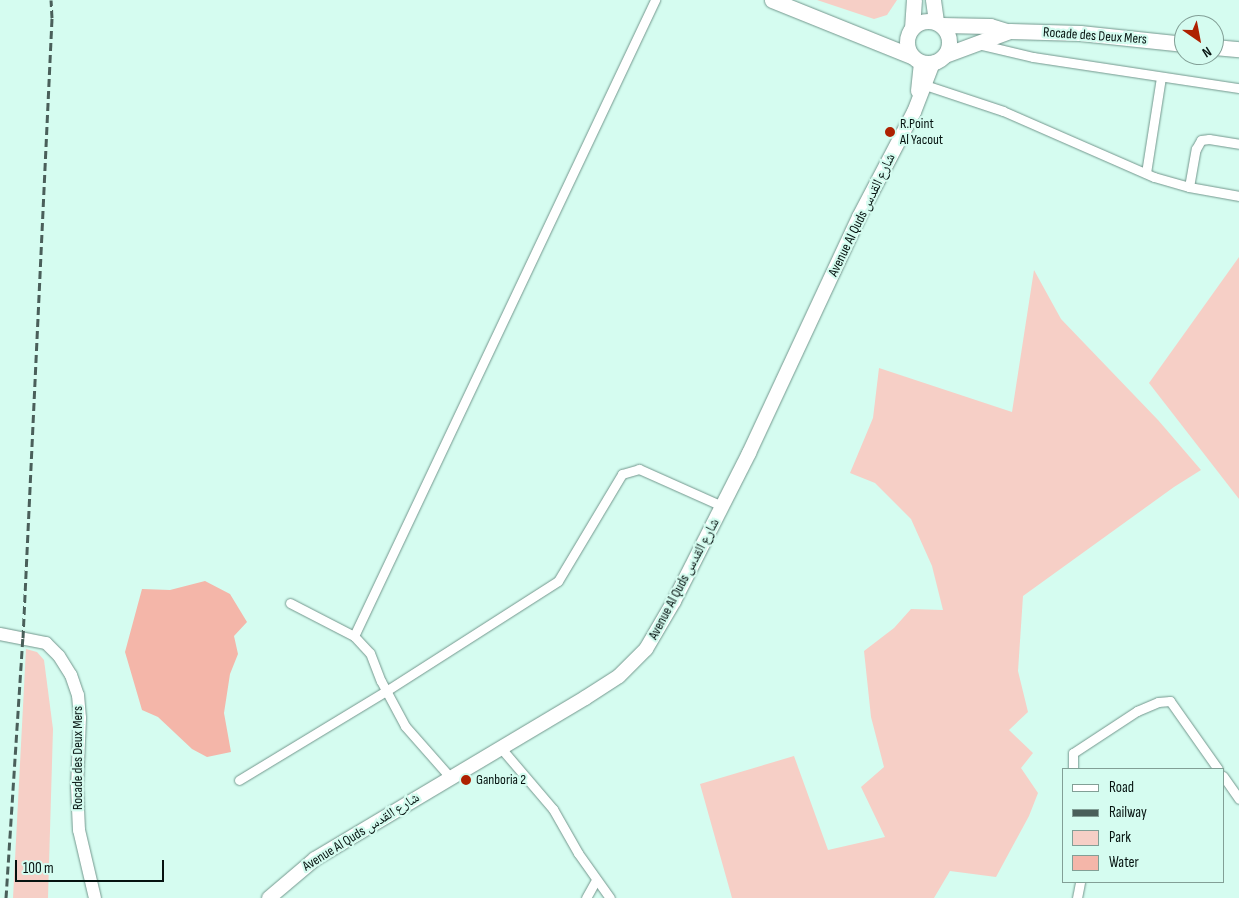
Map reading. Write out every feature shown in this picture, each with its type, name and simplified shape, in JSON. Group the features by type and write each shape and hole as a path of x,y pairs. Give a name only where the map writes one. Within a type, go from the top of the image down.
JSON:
{"highway":[{"path":"772,0 928,59"},
{"path":"914,0 906,45 928,59"},
{"path":"928,59 949,39 939,24 933,0"},
{"path":"855,32 909,33 922,22 939,24"},
{"name":"Rocade des Deux Mers","path":"939,24 990,26 1006,31 1080,33 1174,43"},
{"name":"Rocade des Deux Mers","path":"928,59 1006,31"},
{"path":"1224,47 1239,49"}],"main road":[{"name":"Avenue Al Quds شارع القدس","path":"269,898 315,859 619,676 646,649 674,602 722,506 784,380 859,217 918,100 925,85 928,59"},
{"name":"Avenue Al Quds شارع القدس","path":"918,100 928,59"},
{"name":"Rocade des Deux Mers","path":"0,634 46,643 59,656 71,675 78,695 80,718 77,786 79,830 95,898"}],"street":[{"path":"354,636 655,0"},
{"path":"975,43 1033,57 1239,88"},
{"path":"1146,173 1161,77"},
{"path":"925,85 1003,111 1146,173 1189,187 1239,196"},
{"path":"1189,187 1196,149 1201,140 1209,139 1239,144"},
{"path":"240,780 386,691 558,581 622,474 639,469 722,506"},
{"path":"290,603 354,636 370,653 386,691 405,726 450,777"},
{"path":"1073,768 1073,753 1137,711 1158,702 1170,701 1217,768"},
{"path":"500,747 553,809 578,853 610,898"},
{"path":"1224,777 1239,799"},
{"path":"586,898 596,880"},
{"path":"1077,898 1080,883"}],"green space":[{"path":"817,0 897,0 887,15 874,19"},
{"path":"1239,257 1239,499 1149,383"},
{"path":"1034,270 1061,319 1158,420 1201,470 1174,487 1023,596 1018,671 1028,712 1009,730 1033,753 1021,768 1038,793 1029,816 996,877 950,871 934,898 732,898 700,784 794,756 828,850 885,837 861,787 884,767 871,717 864,651 894,628 911,609 943,610 932,566 911,519 875,483 850,473 873,418 879,368 1012,412"},
{"path":"26,649 37,652 44,660 53,729 48,898 13,898"}],"water":[{"path":"205,581 230,594 247,622 234,636 238,654 230,674 224,713 231,752 207,757 192,749 158,717 142,710 125,652 142,589 170,590"}],"railway":[{"path":"6,898 23,638 52,18 51,0"}],"place":[{"name":"R.Point Al Yacout","path":"890,132"},
{"name":"Ganboria 2","path":"466,780"}]}
